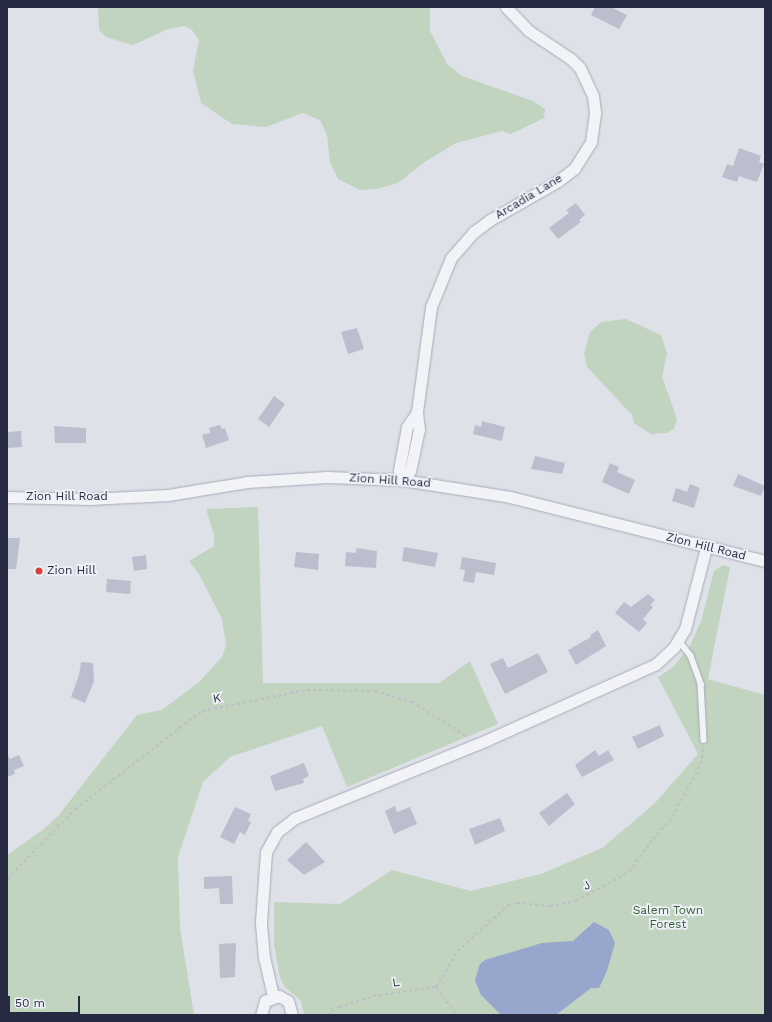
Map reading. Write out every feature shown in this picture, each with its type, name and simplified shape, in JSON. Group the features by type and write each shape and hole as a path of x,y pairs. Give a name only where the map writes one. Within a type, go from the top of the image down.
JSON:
{"street":[{"name":"Arcadia Lane","path":"402,480 410,471 419,429 418,412 431,307 451,258 474,232 490,220 558,181 574,169 591,142 595,112 593,96 580,68 566,55 529,31 506,7"},
{"name":"Zion Hill Road","path":"7,497 90,499 168,495 247,482 327,477 402,480 503,496 765,562"},
{"path":"273,996 264,958 261,922 266,852 277,832 295,818 478,744 638,673 669,653 679,641 692,608 706,548"},
{"path":"261,1015 265,1001 273,996"},
{"path":"273,996 288,1001 292,1015"}],"lane":[{"path":"679,641 691,656 701,684 704,740"}],"path":[{"name":"K","path":"7,879 75,808 202,711 307,690 376,691 412,702 478,744"},
{"name":"J","path":"436,987 448,969 453,958 467,941 508,905 517,903 550,906 576,901 629,872 653,839 669,822 701,764 704,740"},
{"name":"L","path":"329,1015 331,1011 339,1007 373,996 436,987"},
{"path":"436,987 456,1015"}],"green space":[{"path":"98,7 430,7 430,31 447,64 462,76 533,101 545,109 544,118 511,134 502,131 456,143 423,163 398,183 376,189 360,190 338,179 330,163 327,135 320,120 303,113 266,127 232,124 201,103 193,70 199,40 192,30 185,26 168,29 133,45 106,37 99,30"},
{"path":"626,319 661,335 667,353 662,377 677,419 674,429 667,433 651,434 634,423 632,415 587,367 584,354 590,332 601,322"},
{"path":"258,507 263,683 439,683 470,661 498,724 347,787 322,726 230,757 203,782 178,857 180,928 194,1015 7,1015 7,855 44,829 58,816 137,715 162,710 199,682 222,657 226,645 222,619 199,574 189,561 214,546 214,535 206,509"},
{"name":"Salem Town Forest","path":"723,565 730,567 708,679 765,695 765,1015 304,1015 301,1001 285,987 280,978 274,944 274,902 340,904 392,870 471,891 541,874 602,848 654,804 698,754 658,677 673,667 690,646 701,621 714,571"}],"water":[{"path":"594,922 609,930 615,943 607,971 599,988 591,988 556,1015 501,1015 481,995 475,980 480,964 485,960 542,943 573,941"}],"building":[{"path":"595,7 611,7 627,15 619,29 591,15"},
{"path":"739,148 761,156 759,162 764,164 757,182 739,176 737,182 722,177 727,164 733,166"},
{"path":"576,203 585,215 579,220 581,222 558,239 549,228 569,213 566,210"},
{"path":"357,328 364,349 348,354 341,332"},
{"path":"274,396 285,404 269,427 258,419"},
{"path":"482,421 505,427 502,441 473,434 475,425 481,427"},
{"path":"220,425 222,429 225,428 229,440 206,448 202,435 210,433 209,428"},
{"path":"54,426 86,428 86,443 55,443"},
{"path":"21,431 22,447 7,448 7,432"},
{"path":"535,456 565,463 562,474 531,469"},
{"path":"610,463 619,467 617,472 635,480 629,494 602,482"},
{"path":"738,474 765,486 761,496 733,486"},
{"path":"690,484 700,488 694,508 672,501 676,488 687,492"},
{"path":"7,538 20,538 16,569 7,569"},
{"path":"404,547 438,553 435,567 402,561"},
{"path":"356,548 377,551 376,568 345,566 346,552 356,553"},
{"path":"296,552 319,554 318,570 294,567"},
{"path":"146,555 147,569 134,571 132,557"},
{"path":"462,557 496,563 494,575 476,572 474,583 463,581 465,570 460,569"},
{"path":"107,579 131,581 130,594 106,592"},
{"path":"648,594 655,600 650,605 653,607 643,619 647,623 639,632 615,613 624,602 631,607"},
{"path":"598,630 606,646 576,665 568,650 591,637 590,635"},
{"path":"538,653 548,672 505,694 490,664 503,658 508,668"},
{"path":"81,662 93,663 94,681 85,703 71,697 79,675"},
{"path":"660,725 664,736 638,749 632,737"},
{"path":"595,750 599,756 608,750 614,760 582,777 575,765"},
{"path":"7,754 10,759 19,755 24,766 14,770 15,774 7,777"},
{"path":"304,763 309,776 303,779 304,783 275,791 270,776"},
{"path":"567,793 575,804 549,826 539,813"},
{"path":"395,806 397,812 410,807 417,824 394,834 385,811"},
{"path":"235,807 251,814 248,821 251,822 245,835 240,832 234,844 220,837"},
{"path":"500,818 505,831 475,845 469,829"},
{"path":"306,842 325,862 304,875 287,860"},
{"path":"232,876 233,904 220,904 219,888 204,889 204,877"},
{"path":"236,943 235,977 220,978 219,944"}],"place":[{"name":"Zion Hill","path":"39,571"}]}
